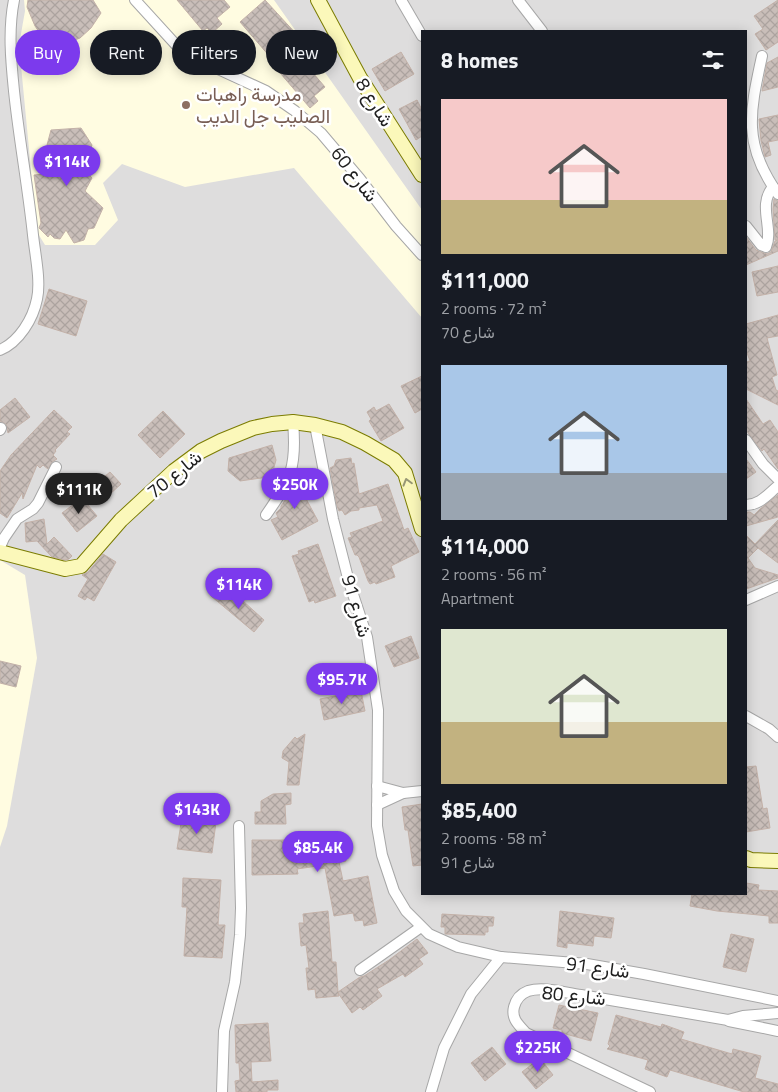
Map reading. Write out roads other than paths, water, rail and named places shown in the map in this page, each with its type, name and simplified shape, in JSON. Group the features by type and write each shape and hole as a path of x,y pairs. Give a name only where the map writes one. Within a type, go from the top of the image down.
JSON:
{"street":[{"path":"0,350 7,347 21,333 33,311 37,298 38,283 12,76 10,30 14,0"},
{"name":"شارع 60","path":"135,0 177,46 190,56 266,91 295,111 321,133 338,151 396,226 421,255"},
{"name":"شارع 8","path":"318,0 360,78 421,173"},
{"path":"401,0 421,34"},
{"path":"518,0 541,30"},
{"path":"747,227 761,245 766,247 769,234 766,226 766,199 769,192 776,190 759,160 752,130 752,100 762,56"},
{"path":"266,515 284,489 294,463 293,422"},
{"name":"شارع 70","path":"0,552 65,569 81,566 121,520 174,471 201,451 221,440 254,428 293,422 342,432 394,460 405,474 421,526"},
{"name":"شارع 91","path":"315,425 333,519 349,582 367,637 378,710 377,826 382,855 388,877 406,911 421,927 440,940 458,947 501,957 596,966 644,974 778,1001"},
{"path":"747,441 763,464 778,479"},
{"path":"0,547 17,519 38,503 56,467"},
{"path":"747,505 759,502 778,486"},
{"path":"747,600 778,586"},
{"path":"747,717 769,729 778,737"},
{"path":"377,786 402,793"},
{"path":"377,805 402,793 421,791"},
{"path":"222,1092 224,1031 234,982 240,935 239,826"},
{"path":"747,858 778,861"},
{"path":"360,970 421,927"},
{"path":"431,1092 444,1048 471,994 501,957"},
{"name":"شارع 80","path":"650,1092 526,1033 516,1023 513,1011 515,1002 520,995 530,991 548,990 619,1000 728,1020"},
{"path":"728,1020 743,1016 778,1013"},
{"path":"728,1020 778,1031"}],"place":[{"name":"مدرسة راهبات الصليب جل الديب","path":"186,105"}]}
